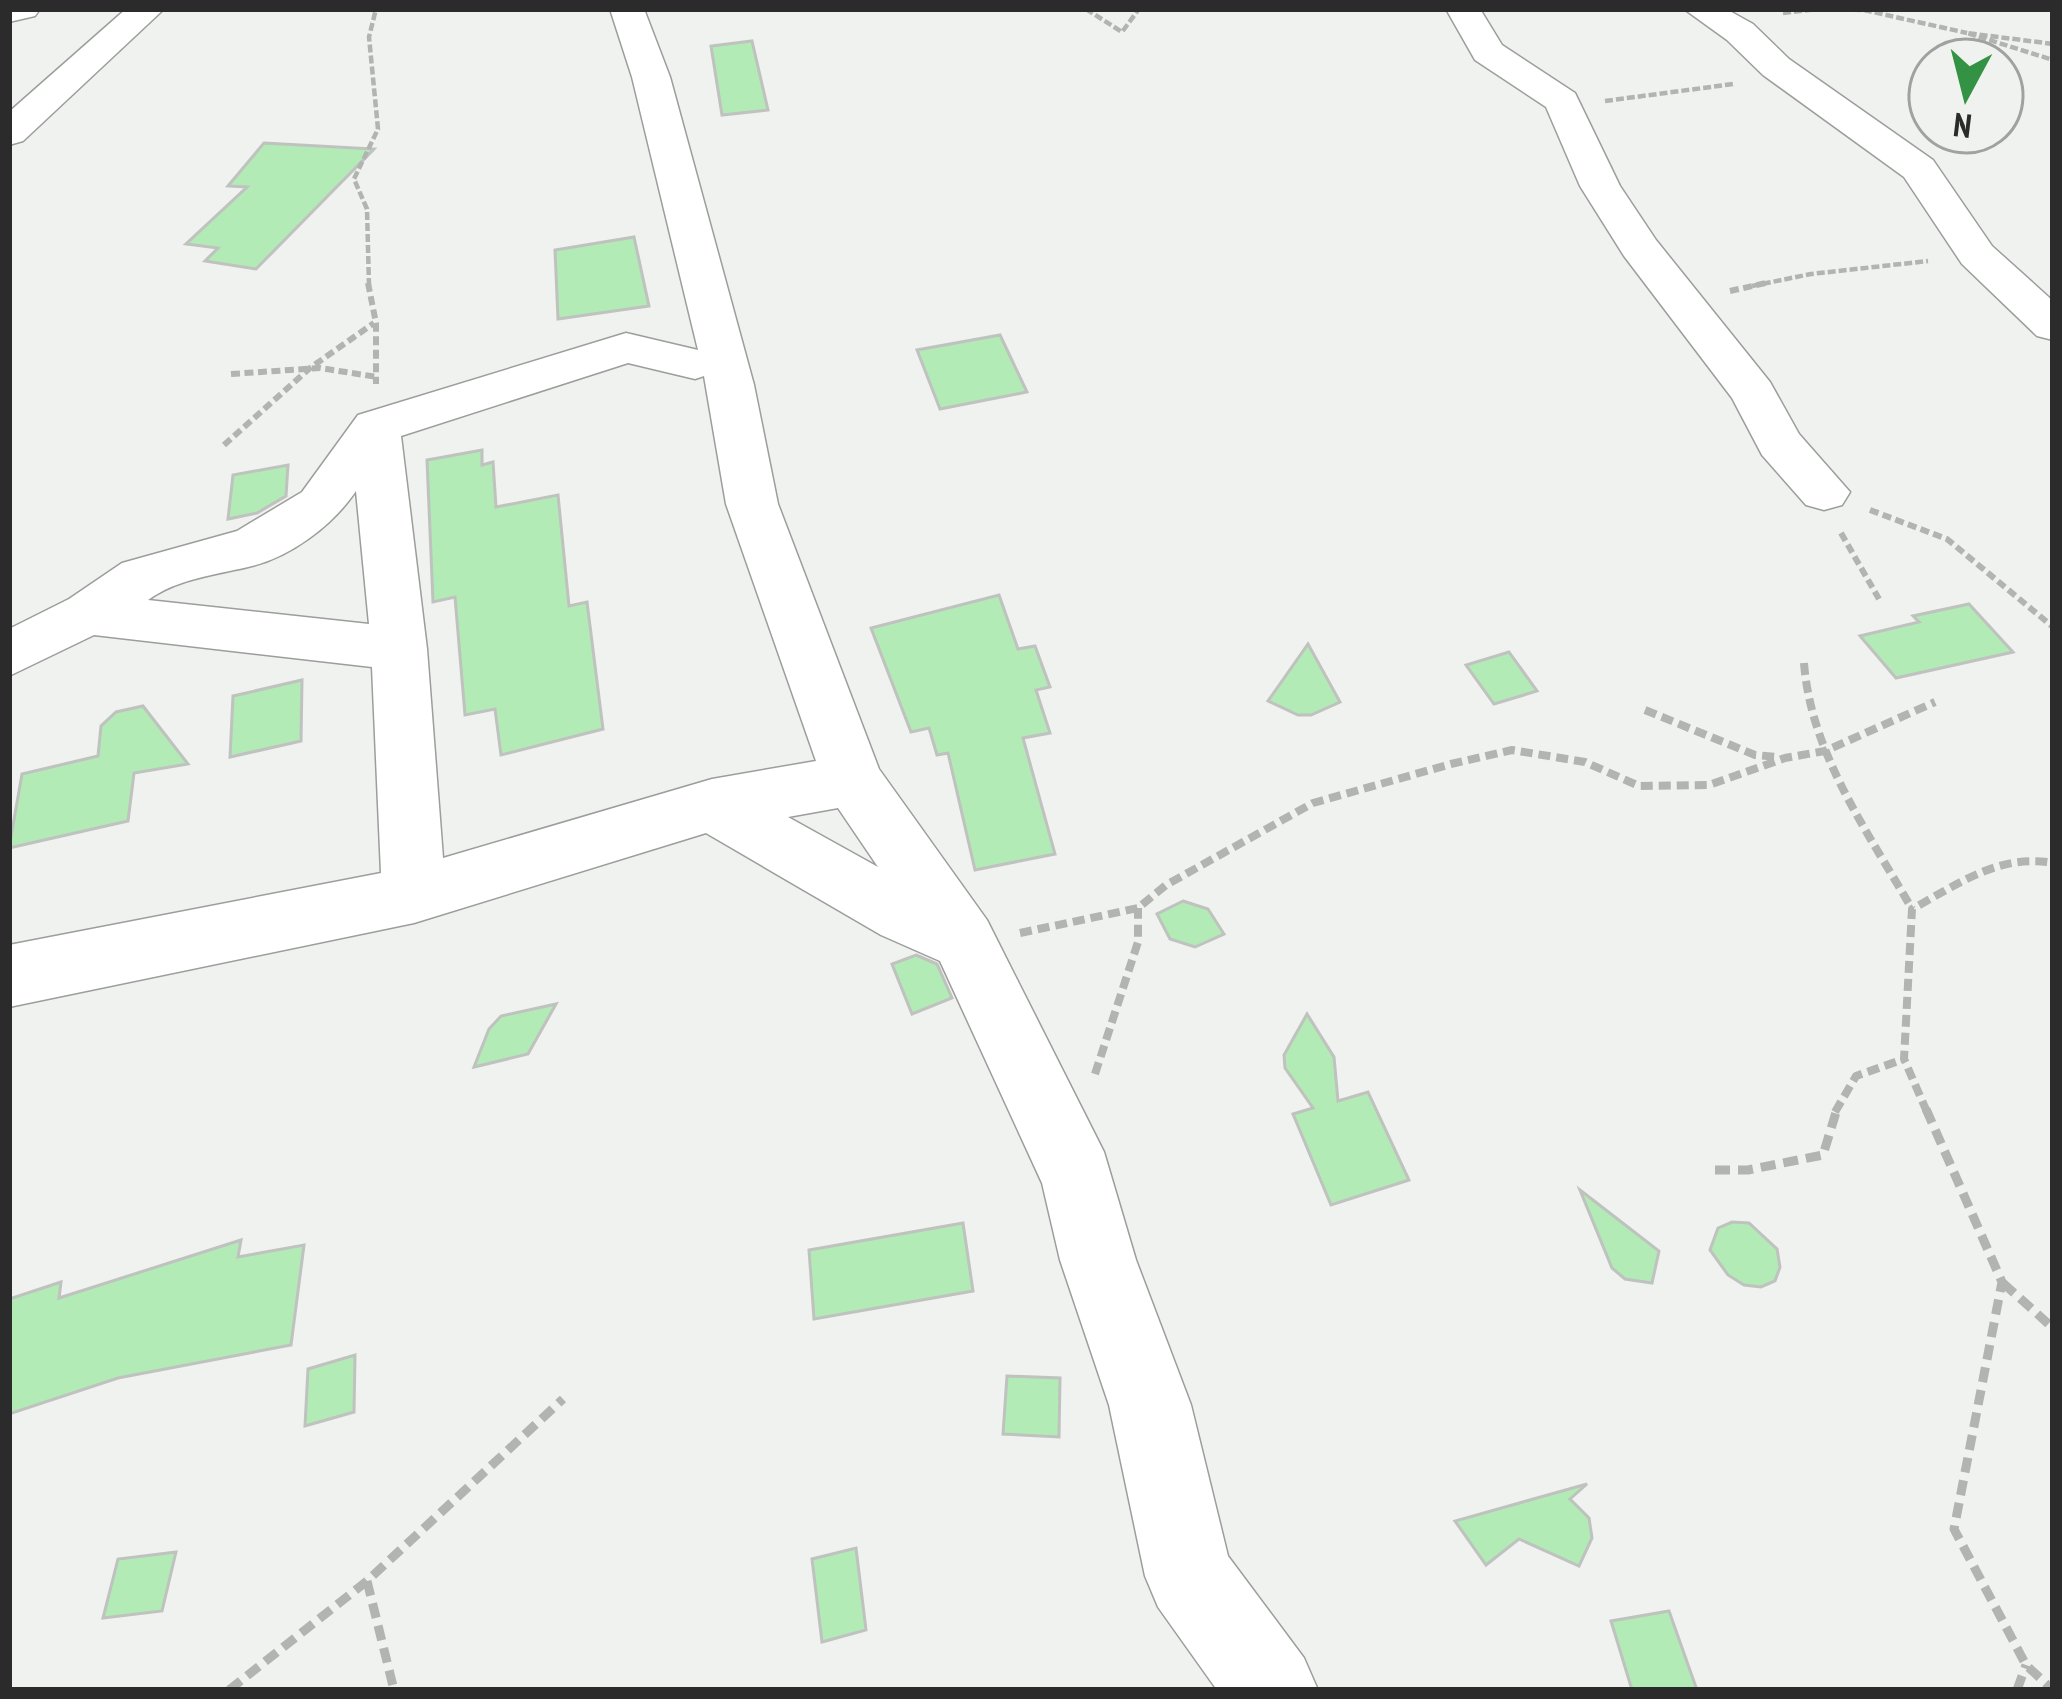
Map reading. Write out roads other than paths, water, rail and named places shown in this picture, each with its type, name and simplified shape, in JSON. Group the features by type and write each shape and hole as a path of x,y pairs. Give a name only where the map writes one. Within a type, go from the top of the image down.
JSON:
{"street":[{"path":"9,11 22,9"},
{"path":"9,133 147,9"},
{"path":"627,9 651,77 730,386 752,504 853,780 964,941 1078,1178 1098,1260 1150,1405 1189,1576 1273,1690"},
{"path":"1463,9 1489,52 1562,101 1600,186 1639,247 1754,392 1778,443 1824,493"},
{"path":"1701,9 1740,32 1755,51 1919,169 1977,255 2053,326"},
{"path":"376,402 452,403 626,348 695,364"},
{"path":"9,654 88,614 141,577 208,555 250,548 320,505 376,402"},
{"path":"376,402 399,649 414,895"},
{"path":"88,614 399,649"},
{"path":"9,976 414,895 712,805 853,780"},
{"path":"712,805 904,915 964,941"}]}
